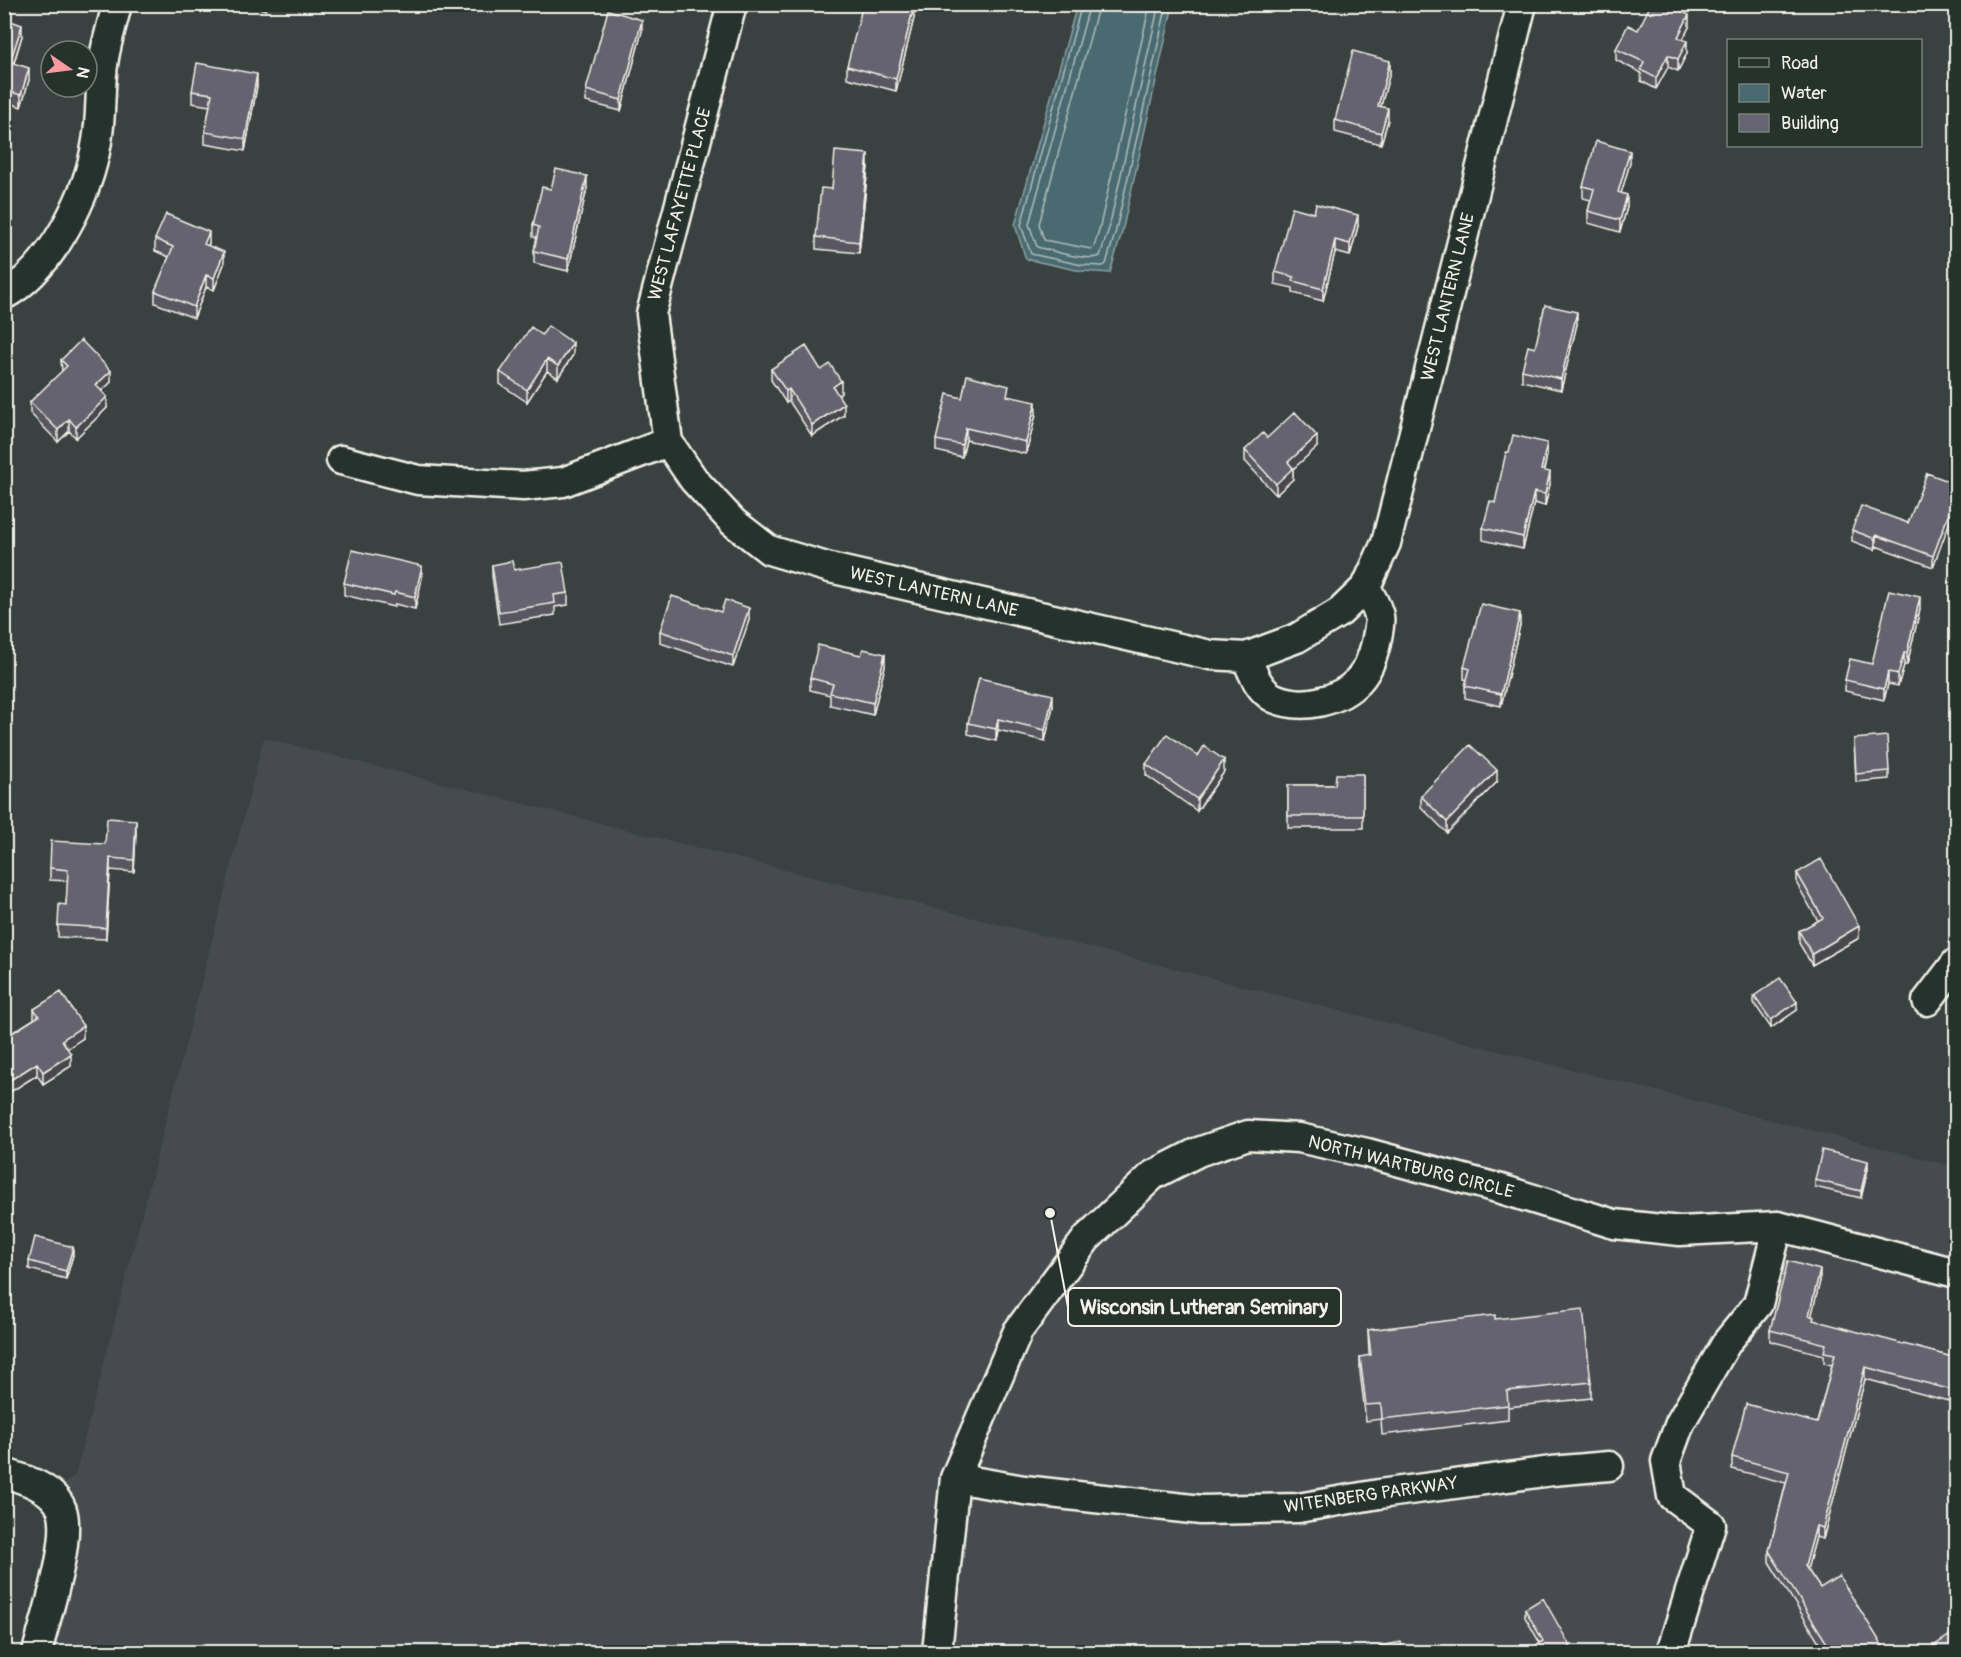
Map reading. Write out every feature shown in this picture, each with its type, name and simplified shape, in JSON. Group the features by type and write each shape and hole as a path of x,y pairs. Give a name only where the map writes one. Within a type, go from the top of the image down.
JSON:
{"street":[{"path":"4,295 15,290 44,260 59,239 81,199 97,142 104,59 117,4"},
{"name":"WEST LAFAYETTE PLACE","path":"668,442 651,314 732,4"},
{"name":"WEST LANTERN LANE","path":"668,442 694,480 733,522 769,550 830,568 1210,655 1246,657 1297,638 1340,612 1366,587 1386,543 1522,4"},
{"path":"341,460 418,480 523,486 563,482 668,442"},
{"path":"1246,657 1256,679 1272,697 1298,704 1320,702 1341,695 1359,680 1371,661 1376,641 1380,617 1366,587"},
{"path":"1928,1000 1956,963"},
{"name":"NORTH WARTBURG CIRCLE","path":"937,1653 955,1478 1018,1331 1087,1239 1154,1175 1198,1152 1248,1135 1299,1138 1367,1153 1501,1189 1614,1224 1680,1231 1778,1226 1956,1273"},
{"path":"1671,1653 1711,1526 1672,1496 1666,1461 1680,1423 1727,1342 1758,1304 1778,1226"},
{"name":"WITENBERG PARKWAY","path":"955,1478 1024,1490 1201,1510 1298,1508 1391,1492 1609,1466"},
{"path":"4,1473 35,1484 53,1497 61,1509 64,1536 62,1552 37,1653"}],"shaded area":[{"path":"264,738 1956,1167 1956,1652 46,1652 58,1488 75,1476"}],"water":[{"path":"1077,5 1173,5 1122,232 1110,273 1081,271 1026,259 1015,225"}],"building":[{"path":"863,4 914,6 896,79 847,66"},
{"path":"1651,4 1667,4 1689,15 1678,37 1687,41 1678,59 1668,55 1656,78 1641,70 1644,62 1616,49 1628,25 1638,30"},
{"path":"608,10 642,20 621,100 586,90"},
{"path":"4,13 10,15 8,20 22,25 10,62 29,68 21,95 4,90"},
{"path":"1353,51 1390,61 1378,106 1388,108 1381,133 1335,120"},
{"path":"197,63 257,74 245,139 205,132 212,94 192,91"},
{"path":"1596,141 1630,151 1618,192 1627,195 1620,220 1588,211 1594,189 1583,186"},
{"path":"835,151 868,154 859,242 816,237 821,188 832,189"},
{"path":"556,169 587,176 568,259 534,251 539,227 533,225 542,187 551,189"},
{"path":"1316,204 1358,215 1350,244 1335,240 1323,289 1293,281 1294,277 1275,272 1292,207 1314,213"},
{"path":"166,214 209,232 204,244 224,252 214,278 206,275 194,307 155,291 173,247 155,239"},
{"path":"1545,305 1577,312 1561,379 1522,370 1528,346 1535,348"},
{"path":"548,326 573,343 558,366 547,359 527,390 500,372 531,327 542,335"},
{"path":"81,340 111,371 96,385 107,397 76,427 69,419 58,430 30,402 67,366 61,360"},
{"path":"806,346 821,370 830,364 841,381 833,387 844,404 812,425 789,389 786,391 771,369"},
{"path":"967,375 1009,386 1007,396 1036,402 1026,442 966,428 962,445 936,440 947,394 962,398"},
{"path":"1295,412 1317,436 1288,462 1293,468 1276,484 1245,450 1263,433 1267,438"},
{"path":"1513,435 1547,443 1541,470 1550,472 1545,494 1534,492 1523,537 1483,528 1490,501 1495,503 1506,452 1509,452"},
{"path":"1927,473 1956,484 1956,494 1933,556 1876,535 1875,539 1852,530 1861,506 1908,523"},
{"path":"352,550 422,566 415,597 395,592 394,595 344,583"},
{"path":"512,561 514,570 563,562 568,593 554,595 555,603 499,612 492,565"},
{"path":"1889,590 1920,597 1907,653 1904,653 1898,674 1888,672 1884,689 1845,680 1850,659 1872,664"},
{"path":"672,596 721,612 725,600 749,608 733,656 660,631"},
{"path":"1481,604 1520,613 1501,694 1465,686 1470,669 1464,667"},
{"path":"818,645 861,655 863,649 885,654 873,703 830,693 833,684 810,678"},
{"path":"979,678 1053,695 1045,730 998,719 996,729 968,723"},
{"path":"1167,734 1198,756 1204,746 1224,760 1197,799 1146,764"},
{"path":"1887,736 1889,771 1856,774 1854,739"},
{"path":"1470,745 1497,770 1447,822 1421,796"},
{"path":"1336,774 1363,774 1363,816 1288,816 1288,785 1335,785"},
{"path":"107,818 136,820 134,860 110,858 106,928 58,925 59,904 66,905 68,870 50,868 51,841 105,844"},
{"path":"1821,859 1859,926 1812,954 1799,931 1823,918 1797,873"},
{"path":"1780,978 1797,1002 1771,1020 1754,996"},
{"path":"61,992 83,1026 62,1040 71,1054 43,1072 37,1063 4,1084 4,1038 39,1016 34,1009"},
{"path":"1822,1150 1868,1161 1861,1191 1815,1180"},
{"path":"35,1237 73,1247 66,1271 29,1261"},
{"path":"1788,1261 1820,1270 1809,1315 1814,1317 1813,1320 1956,1358 1956,1391 1865,1367 1823,1528 1816,1526 1805,1566 1820,1588 1839,1576 1887,1653 1833,1653 1769,1551 1789,1472 1732,1457 1746,1404 1817,1423 1835,1354 1824,1352 1826,1344 1770,1330"},
{"path":"1583,1309 1591,1382 1507,1391 1508,1405 1382,1419 1381,1404 1366,1405 1360,1357 1371,1355 1368,1330 1495,1315 1495,1319"},
{"path":"1543,1598 1574,1653 1524,1653 1543,1641 1525,1609"},
{"path":"1956,1619 1956,1653 1923,1653 1953,1633"},
{"path":"1401,1642 1403,1653 1380,1653 1379,1646"}],"place":[{"name":"Wisconsin Lutheran Seminary","path":"1050,1213"}]}
